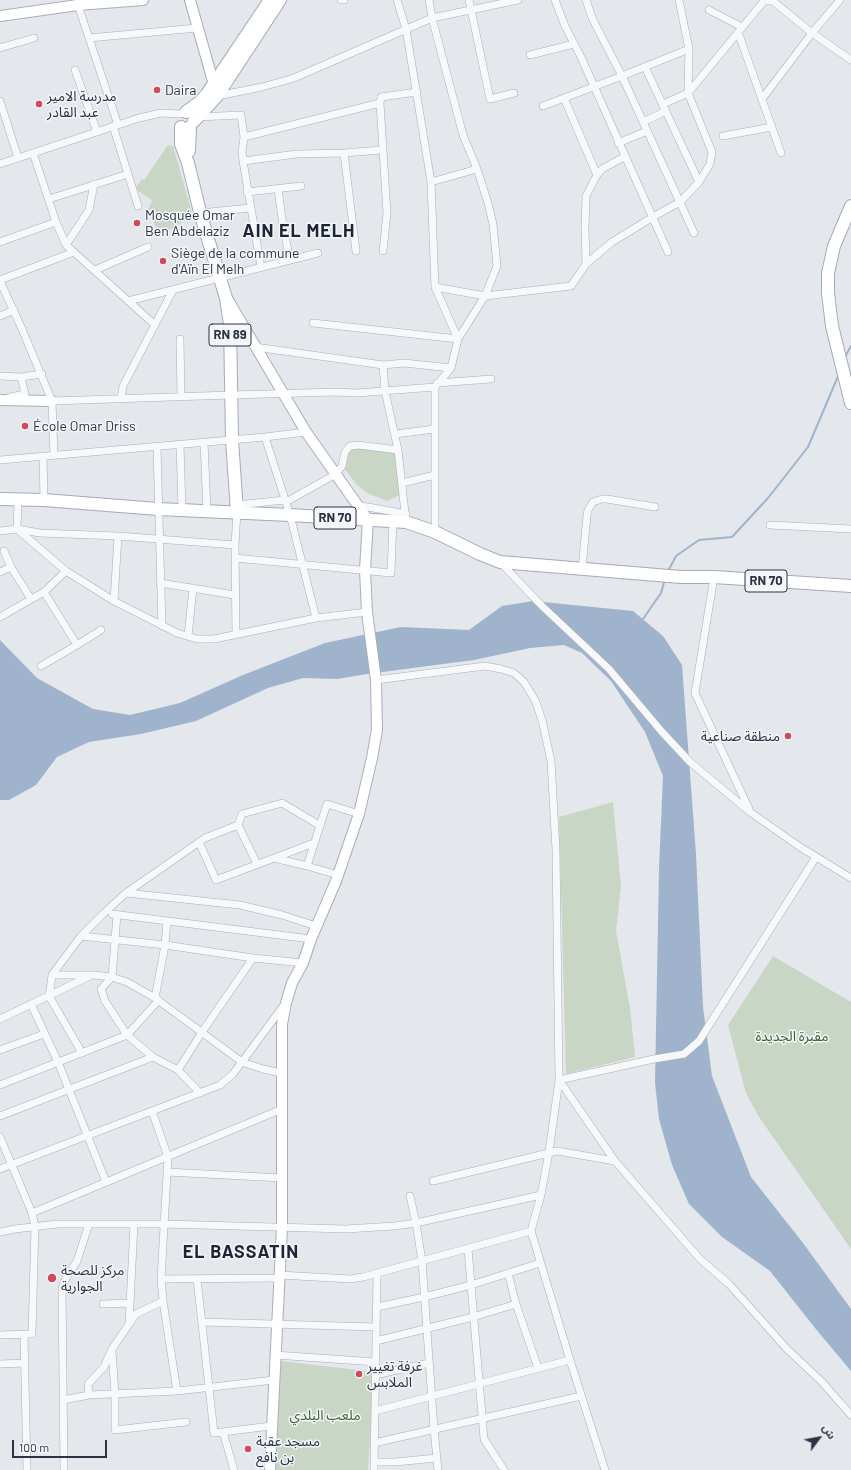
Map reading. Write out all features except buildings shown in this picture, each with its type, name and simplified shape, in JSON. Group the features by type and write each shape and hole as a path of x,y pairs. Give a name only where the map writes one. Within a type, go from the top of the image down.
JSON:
{"main road":[{"path":"215,91 270,0"},
{"path":"188,120 200,102 215,91 280,0"},
{"name":"RN 89","path":"188,120 182,144 188,162 201,216 226,298 230,324 232,440 237,509"},
{"path":"851,206 834,246 828,273 828,293 832,326 847,372 851,403"},
{"name":"RN 70","path":"0,499 44,500 158,509 207,511 237,509 290,515 368,520 393,521 406,518 480,554 500,562 681,577 714,577 851,586"}],"street":[{"path":"0,16 78,2 143,0"},
{"path":"190,0 215,91 262,87 294,78 432,18 518,0"},
{"path":"397,0 406,29 431,182 435,287 458,339"},
{"path":"429,0 432,18 463,135 477,169 488,202 493,224 497,266 484,296 458,339 452,368 436,385 435,532"},
{"path":"469,0 490,99 514,94"},
{"path":"555,0 560,15 668,252"},
{"path":"586,0 593,20 622,76 694,233"},
{"path":"435,287 484,296 557,289 571,286 586,264 612,242 652,216 680,202 699,182 710,164 712,152 688,93 689,49 679,0"},
{"path":"762,99 812,33 840,0"},
{"path":"663,104 688,93 764,1 773,1 812,33 851,60"},
{"path":"78,2 116,126 138,206"},
{"path":"709,10 740,30 781,153"},
{"path":"89,38 197,28"},
{"path":"0,48 34,38"},
{"path":"530,55 574,44"},
{"path":"543,106 689,49"},
{"path":"645,66 699,182"},
{"path":"75,70 97,132"},
{"path":"383,251 387,213 382,150 381,97 417,92"},
{"path":"564,98 597,175"},
{"path":"0,101 18,158"},
{"path":"244,137 380,102"},
{"path":"643,122 666,111"},
{"path":"0,164 139,118 161,113 188,120 241,115 244,137 242,152 243,161 260,267"},
{"path":"724,136 772,127"},
{"path":"618,143 647,131"},
{"path":"243,161 298,154 382,150"},
{"path":"33,153 56,222 66,245 154,325"},
{"path":"344,153 356,251"},
{"path":"586,264 586,196 597,175 602,170 624,157"},
{"path":"431,182 477,169"},
{"path":"49,199 128,174"},
{"path":"66,245 89,210 94,184"},
{"path":"248,192 302,186"},
{"path":"278,189 290,260"},
{"path":"201,216 210,212 250,208"},
{"path":"0,242 56,222"},
{"path":"94,270 148,247"},
{"path":"54,455 52,401 42,374 0,280 74,252"},
{"path":"128,301 318,252"},
{"path":"121,398 123,386 173,290"},
{"path":"226,298 306,432 368,520 365,570 368,617 375,677 376,730 372,758 359,814 338,875 316,926 303,963 292,983 282,1024 282,1227 270,1470"},
{"path":"0,316 14,310"},
{"path":"313,323 458,339"},
{"path":"180,339 181,396"},
{"path":"255,347 383,365 404,363 452,368"},
{"path":"359,506 368,507 406,518 398,450 385,391 383,365"},
{"path":"0,376 21,377 42,374"},
{"path":"0,399 24,394 21,377"},
{"path":"0,399 52,401 181,396 357,393 491,379"},
{"path":"395,434 435,429"},
{"path":"0,460 180,445 306,432"},
{"path":"265,437 290,515 316,618"},
{"path":"204,442 207,511"},
{"path":"180,445 182,509"},
{"path":"236,634 235,544 237,509 286,501 336,474 342,466 345,452 350,446 358,445 398,450"},
{"path":"157,447 158,538 162,626"},
{"path":"43,456 44,500"},
{"path":"402,483 435,474"},
{"path":"582,569 587,515 593,502 607,499 655,507"},
{"path":"17,529 18,500"},
{"path":"235,558 391,573 393,521"},
{"path":"770,525 851,529"},
{"path":"0,531 17,529 40,533 158,538 235,544"},
{"path":"17,529 66,571 114,601 177,633 197,639 214,639 316,618 368,617"},
{"path":"114,601 118,536"},
{"path":"4,551 11,567 31,599"},
{"path":"500,562 542,606 609,669 662,732 690,762 750,812 800,847 851,878"},
{"path":"0,572 11,567"},
{"path":"0,617 44,592 66,571"},
{"path":"714,577 695,693 750,812"},
{"path":"160,582 235,595"},
{"path":"188,636 193,588"},
{"path":"44,592 77,645"},
{"path":"41,666 101,630"},
{"path":"375,677 485,666 501,669 514,673 524,682 535,700 542,720 551,761 556,850 559,1080 549,1152 541,1195 531,1231 605,1470"},
{"path":"257,864 238,825 242,814 282,804 319,824"},
{"path":"307,866 319,824 327,804 359,814"},
{"path":"82,1053 49,996 52,975 81,936 126,893 205,838 238,825"},
{"path":"199,842 216,880 314,843"},
{"path":"559,1080 654,1059 684,1054 699,1041 816,857"},
{"path":"274,858 338,875"},
{"path":"126,893 240,905 282,915 316,926"},
{"path":"104,913 311,940"},
{"path":"117,915 112,978 101,989 104,1002 127,1035 153,1057 178,1070 200,1093"},
{"path":"0,1085 127,1035 157,999 167,921"},
{"path":"81,936 165,945 253,958 303,963"},
{"path":"178,1070 202,1032 253,958"},
{"path":"52,975 93,974 127,982 157,999 242,1062 281,1073"},
{"path":"0,1019 93,974"},
{"path":"0,1170 220,1085 233,1074 286,1003"},
{"path":"31,1004 58,1062 106,1182"},
{"path":"0,1050 44,1034"},
{"path":"0,1116 153,1057"},
{"path":"559,1080 615,1161 700,1259 729,1284 787,1349 822,1382 851,1415"},
{"path":"32,1213 282,1109"},
{"path":"152,1111 168,1157 164,1224 162,1301 177,1391"},
{"path":"0,1137 32,1213 35,1226 32,1334 0,1335"},
{"path":"433,1181 557,1151 615,1161"},
{"path":"167,1172 282,1178"},
{"path":"0,1232 57,1224 164,1224 346,1229 394,1226 416,1223 541,1195"},
{"path":"410,1196 422,1261 438,1470"},
{"path":"64,1470 62,1288 66,1278 77,1261 89,1224"},
{"path":"129,1324 134,1224"},
{"path":"162,1279 279,1276 351,1279 377,1274 531,1231"},
{"path":"468,1249 484,1439 504,1470"},
{"path":"376,1307 424,1297 470,1285 540,1263"},
{"path":"508,1273 516,1304 538,1368"},
{"path":"374,1470 377,1274"},
{"path":"197,1278 214,1433 271,1426"},
{"path":"89,1395 88,1384 104,1367 112,1350 136,1314 162,1301"},
{"path":"103,1304 130,1303"},
{"path":"376,1341 473,1317 516,1304"},
{"path":"202,1322 376,1327"},
{"path":"24,1334 27,1470"},
{"path":"112,1350 115,1394 115,1430 186,1422"},
{"path":"275,1355 376,1362"},
{"path":"375,1411 570,1360"},
{"path":"0,1364 25,1363"},
{"path":"375,1375 429,1363"},
{"path":"63,1400 89,1395 177,1391 274,1380"},
{"path":"374,1443 581,1396"},
{"path":"223,1432 234,1470"},
{"path":"374,1462 395,1462 437,1458"}],"green space":[{"path":"168,145 173,146 193,216 160,235 150,215 147,213 152,200 135,189 142,179 144,180"},
{"path":"352,447 394,452 400,495 387,501 367,493 356,484 344,468 348,451"},
{"path":"613,802 621,887 616,931 630,1008 635,1057 566,1074 559,817"},
{"name":"مقبرة الجديدة","path":"773,956 851,1002 851,1249 759,1117 746,1093 728,1025"},
{"name":"ملعب البلدي","path":"281,1361 374,1372 368,1470 274,1470"}],"water":[{"path":"533,601 633,611 663,636 682,665 696,854 703,1007 712,1076 751,1177 803,1243 851,1309 851,1371 770,1271 722,1237 689,1204 672,1165 659,1119 655,1083 659,869 663,776 645,732 611,681 582,653 564,645 530,648 474,660 337,679 303,678 268,688 196,721 141,734 89,742 57,757 36,785 9,800 0,800 0,640 37,678 93,709 130,715 180,703 243,675 325,643 401,627 469,630 502,606"}],"waterway":[{"path":"845,357 851,346"},
{"path":"668,571 676,556 699,540 732,537 768,498 808,447 839,374"},
{"path":"643,619 661,593 665,579"}],"place":[{"name":"Daira","path":"157,90"},
{"name":"مدرسة الامير عبد القادر","path":"39,104"},
{"name":"Mosquée Omar Ben Abdelaziz","path":"137,223"},
{"name":"Siège de la commune d'Aïn El Melh","path":"163,261"},
{"name":"École Omar Driss","path":"25,426"},
{"name":"منطقة صناعية","path":"788,736"},
{"name":"مركز للصحة الجوارية","path":"52,1278"},
{"name":"غرفة تغيير الملابس","path":"359,1374"},
{"name":"مسجد عقبة بن نافع","path":"248,1449"}],"district":[{"name":"AIN EL MELH","path":"299,231"},
{"name":"EL BASSATIN","path":"241,1252"}]}
